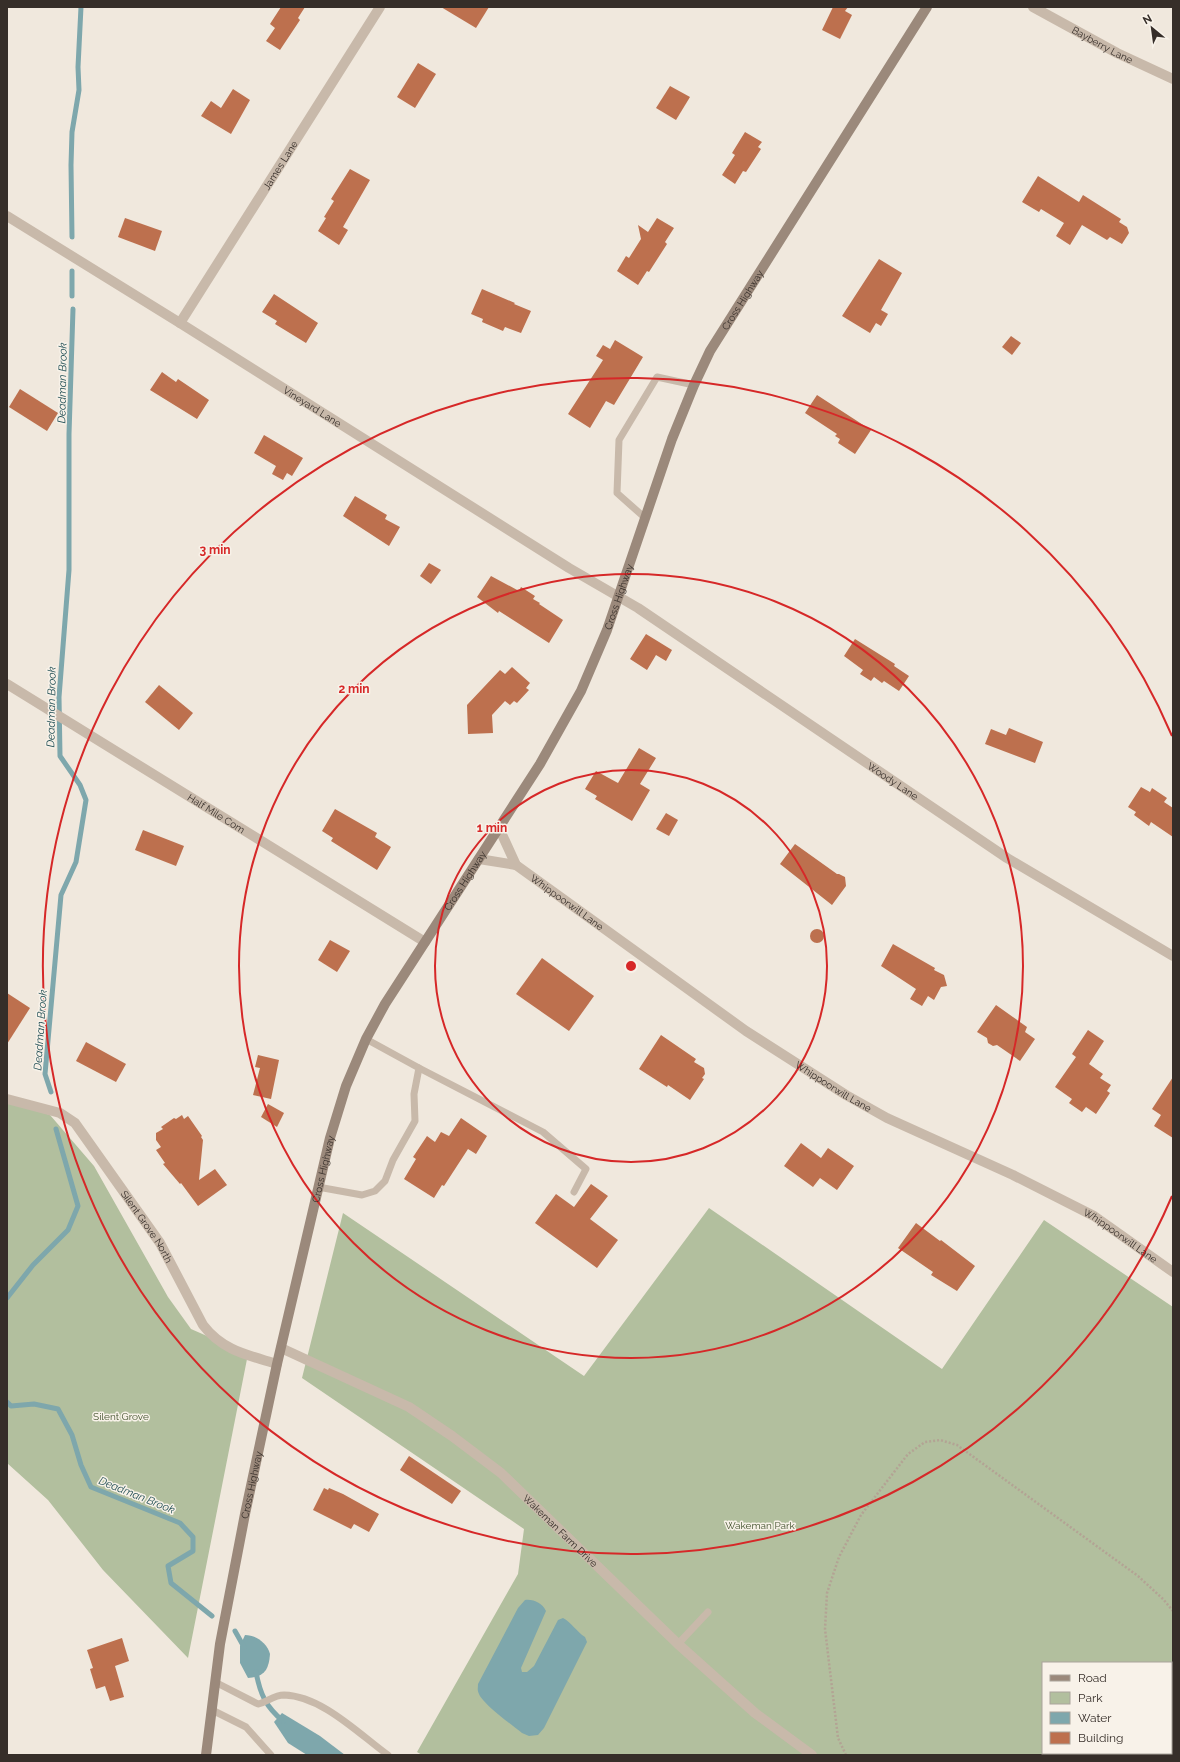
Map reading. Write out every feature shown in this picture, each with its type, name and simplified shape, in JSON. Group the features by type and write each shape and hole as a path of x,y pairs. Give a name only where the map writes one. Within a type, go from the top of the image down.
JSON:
{"street":[{"name":"James Lane","path":"180,323 380,7"},
{"name":"Cross Highway","path":"206,1755 215,1682 231,1580 277,1364 318,1187 346,1086 366,1039 386,1004 550,747 581,691 600,647 672,439 694,385 726,323 927,7"},
{"name":"Bayberry Lane","path":"1033,7 1117,53 1173,80"},
{"name":"Vineyard Lane","path":"7,216 180,323 562,564 618,597"},
{"name":"Woody Lane","path":"618,597 638,608 1008,858 1173,956"},
{"name":"Half Mile Com","path":"7,684 425,942"},
{"name":"Whippoorwill Lane","path":"499,828 516,865"},
{"name":"Whippoorwill Lane","path":"479,859 516,865 746,1031 846,1095 887,1118 1013,1175 1094,1216 1173,1272"},
{"name":"Silent Grove North","path":"7,1099 60,1113 75,1123 160,1243 203,1325 209,1333 217,1340 235,1351 277,1364"},
{"name":"Wakeman Farm Drive","path":"281,1348 409,1407 472,1450 501,1473 678,1644 755,1712 812,1755"}],"lane":[{"path":"644,517 617,493 619,440 657,377 694,385"},
{"path":"366,1039 543,1132 586,1168 574,1192"},
{"path":"318,1187 362,1195 375,1191 385,1180 393,1160 415,1121 414,1094 419,1068"},
{"path":"678,1644 708,1612"},
{"path":"215,1682 258,1704 266,1702 273,1697 284,1695 304,1699 321,1706 388,1755"},
{"path":"212,1710 246,1727 271,1755"}],"path":[{"path":"846,1755 838,1738 835,1718 825,1630 827,1593 839,1556 861,1514 908,1454 925,1442 940,1440 957,1445 1138,1576 1163,1599 1173,1611"}],"green space":[{"name":"Silent Grove","path":"7,1100 50,1115 94,1166 168,1297 191,1329 248,1354 188,1658 103,1570 48,1500 7,1463"},
{"name":"Wakeman Park","path":"709,1208 942,1369 1044,1220 1173,1307 1173,1755 422,1755 417,1752 518,1574 524,1529 302,1378 343,1213 584,1376"}],"water":[{"path":"525,1600 537,1602 546,1611 521,1668 522,1672 527,1672 534,1666 558,1620 563,1618 566,1620 585,1637 587,1642 544,1728 538,1735 529,1736 522,1733 505,1720 486,1703 478,1693 478,1684 518,1608"},
{"path":"245,1635 253,1636 264,1643 270,1654 265,1672 258,1676 248,1678 240,1663 240,1646"},
{"path":"282,1713 320,1736 345,1755 307,1755 288,1743 274,1722"}],"building":[{"path":"281,7 305,7 298,18 300,20 280,50 266,41 275,28 270,24"},
{"path":"441,7 489,7 476,28"},
{"path":"833,7 848,7 845,11 852,15 840,39 822,30"},
{"path":"418,63 436,74 415,108 397,97"},
{"path":"670,86 690,97 676,120 656,108"},
{"path":"233,89 250,100 231,134 201,116 211,101 221,108"},
{"path":"745,132 762,142 758,147 761,149 746,172 743,171 735,184 722,175 735,155 732,153"},
{"path":"350,169 370,180 343,227 348,230 339,245 318,231 326,218 324,217 334,201 331,199"},
{"path":"1038,176 1079,202 1083,195 1121,219 1119,222 1127,227 1129,233 1122,244 1110,237 1107,240 1082,225 1070,245 1056,236 1064,223 1041,209 1039,212 1022,202"},
{"path":"125,218 162,231 155,251 118,237"},
{"path":"657,218 674,228 665,242 667,244 649,272 647,271 638,285 617,271 626,256 629,258 641,239 638,225 648,232"},
{"path":"879,259 902,273 881,310 888,314 881,326 876,323 870,333 842,316"},
{"path":"482,289 531,311 521,333 505,327 503,331 482,322 483,319 471,314"},
{"path":"274,294 318,323 306,343 275,324 277,321 262,312"},
{"path":"1011,336 1021,343 1012,355 1002,347"},
{"path":"615,340 643,357 614,405 606,401 590,428 568,414 603,360 596,356 603,345 610,349"},
{"path":"162,372 176,382 178,379 209,400 197,419 150,390"},
{"path":"20,389 58,413 47,431 9,407"},
{"path":"817,395 871,430 855,454 838,443 840,439 835,436 837,434 805,413"},
{"path":"264,435 303,458 292,476 287,473 283,480 272,474 276,466 254,453"},
{"path":"355,496 387,515 385,519 400,527 389,546 343,516"},
{"path":"429,563 441,570 431,584 420,576"},
{"path":"491,576 519,591 521,587 535,596 533,599 540,603 539,604 563,620 549,643 499,611 498,613 477,597"},
{"path":"646,634 672,650 666,661 656,655 647,670 630,659"},
{"path":"855,639 895,664 894,666 909,676 899,691 884,681 882,683 874,677 871,681 860,674 863,670 844,656"},
{"path":"512,667 530,683 526,688 529,690 517,703 514,701 510,705 505,701 492,715 493,733 468,734 467,705 500,670 505,674"},
{"path":"159,685 193,713 179,730 145,702"},
{"path":"1009,728 1043,742 1035,763 985,744 991,729 1006,735"},
{"path":"639,748 656,758 640,784 650,790 632,821 595,799 597,796 585,789 596,771 618,783"},
{"path":"1141,787 1150,792 1152,788 1167,798 1164,802 1173,808 1173,837 1151,822 1149,826 1134,815 1136,812 1128,807"},
{"path":"335,809 377,833 375,837 391,847 377,870 331,841 333,838 322,831"},
{"path":"666,813 678,820 669,836 656,829"},
{"path":"143,830 184,846 176,866 135,850"},
{"path":"795,844 837,874 845,877 846,886 832,905 780,864"},
{"path":"817,929 822,931 824,936 822,941 817,943 812,941 810,936 812,931"},
{"path":"330,940 350,951 337,972 318,960"},
{"path":"893,944 935,968 934,970 944,975 947,986 941,987 934,1000 928,996 922,1006 910,999 916,989 881,966"},
{"path":"542,958 594,996 569,1031 516,994"},
{"path":"7,993 30,1008 7,1044"},
{"path":"996,1005 1027,1027 1025,1032 1035,1039 1020,1061 997,1045 993,1046 988,1043 987,1038 977,1032"},
{"path":"1088,1030 1104,1041 1089,1064 1103,1074 1100,1078 1111,1085 1107,1091 1110,1093 1096,1114 1086,1107 1082,1112 1069,1103 1072,1099 1055,1087 1076,1057 1072,1054"},
{"path":"661,1035 696,1059 694,1062 704,1068 705,1074 702,1078 704,1079 690,1100 668,1085 667,1087 639,1069"},
{"path":"86,1042 126,1064 116,1082 76,1061"},
{"path":"258,1055 279,1060 271,1099 253,1095 260,1068 255,1067"},
{"path":"1173,1077 1173,1138 1154,1126 1161,1115 1152,1109"},
{"path":"268,1104 284,1113 277,1127 261,1117"},
{"path":"182,1115 184,1119 188,1116 202,1136 201,1137 203,1140 199,1180 215,1169 227,1185 198,1206 181,1183 180,1184 163,1164 165,1163 156,1150 161,1147 156,1140 156,1133 163,1129 161,1127 174,1118 176,1119"},
{"path":"461,1118 487,1136 476,1154 468,1149 444,1186 442,1185 434,1198 404,1179 416,1159 413,1157 427,1136 435,1142 441,1132 449,1136"},
{"path":"801,1143 821,1158 828,1148 854,1166 837,1190 820,1178 813,1187 784,1166"},
{"path":"591,1184 608,1196 590,1219 618,1240 597,1268 535,1223 556,1194 574,1207"},
{"path":"916,1223 975,1266 957,1291 931,1275 933,1272 898,1248"},
{"path":"409,1456 461,1491 452,1504 400,1470"},
{"path":"324,1488 328,1490 329,1488 343,1494 379,1514 369,1532 354,1524 351,1529 313,1510"},
{"path":"122,1638 129,1661 115,1666 124,1697 110,1701 105,1686 96,1689 90,1669 93,1668 87,1650"}],"waterway":[{"name":"Deadman Brook","path":"72,237 72,132 79,90 78,67 81,7"},
{"name":"Deadman Brook","path":"72,271 72,296"},
{"name":"Deadman Brook","path":"51,1092 45,1074 61,895 76,862 86,800 80,785 60,756 59,697 69,570 69,434 73,309"},
{"name":"Deadman Brook","path":"7,1298 33,1265 68,1230 78,1206 56,1129"},
{"name":"Deadman Brook","path":"7,1402 11,1406 34,1404 58,1409 72,1435 81,1465 91,1487 180,1523 193,1537 193,1551 168,1566 171,1583 212,1616"},
{"name":"Deadman Brook","path":"235,1631 244,1647"},
{"name":"Deadman Brook","path":"256,1672 265,1700 272,1711 283,1721"}]}
